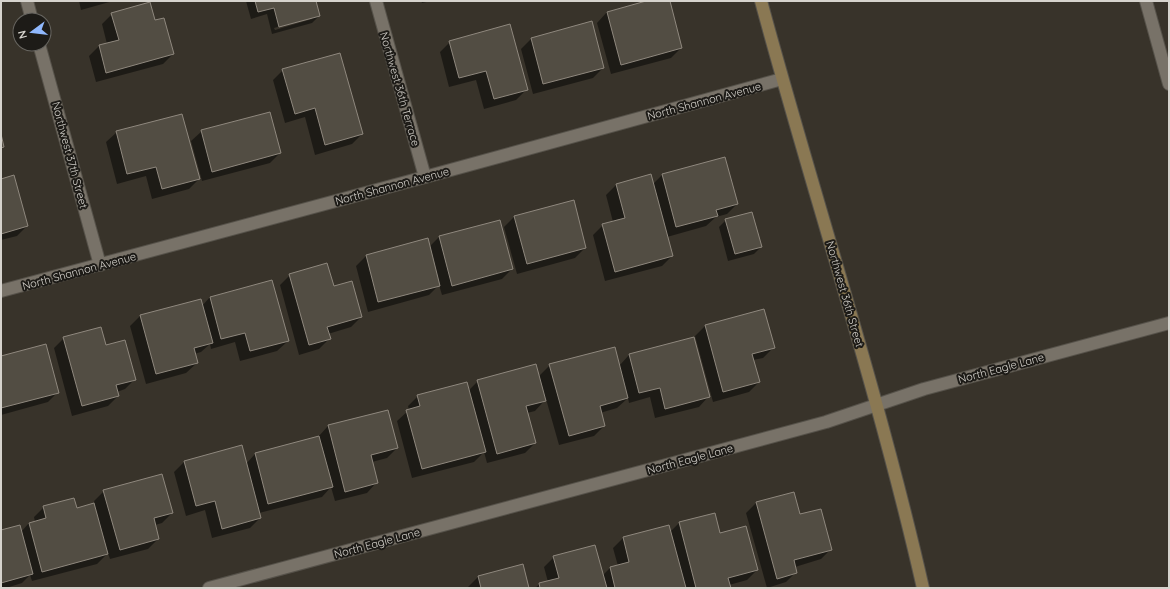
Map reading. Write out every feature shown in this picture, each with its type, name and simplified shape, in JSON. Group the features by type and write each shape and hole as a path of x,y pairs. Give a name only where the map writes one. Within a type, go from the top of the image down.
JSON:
{"street":[{"path":"27,1 30,12"},
{"name":"Northwest 36th Terrace","path":"376,1 425,177"},
{"name":"Northwest 36th Street","path":"761,1 782,80 878,405 923,588"},
{"path":"1146,1 1169,84"},
{"name":"Northwest 37th Street","path":"41,52 100,265"},
{"name":"North Shannon Avenue","path":"1,291 782,80"},
{"name":"North Eagle Lane","path":"209,588 826,422 924,389 1169,324"}],"building":[{"path":"255,1 316,1 320,16 279,27 274,8 258,12"},
{"path":"646,1 670,1 682,48 621,65 607,12"},
{"path":"150,2 155,20 164,18 174,54 106,73 99,45 119,40 111,13"},
{"path":"592,21 604,68 543,84 531,38"},
{"path":"510,24 528,90 494,99 486,71 459,78 449,41"},
{"path":"340,53 363,134 325,145 315,108 295,114 282,69"},
{"path":"270,112 281,153 212,172 201,130"},
{"path":"182,114 200,179 162,189 156,167 127,174 116,131"},
{"path":"1,134 4,147 1,148"},
{"path":"725,157 738,204 716,210 718,216 676,227 662,174"},
{"path":"651,174 673,256 615,272 602,224 625,218 616,184"},
{"path":"14,175 28,226 1,234 1,179"},
{"path":"574,200 586,248 527,264 514,216"},
{"path":"752,212 762,247 735,254 725,219"},
{"path":"500,220 513,269 452,286 439,236"},
{"path":"428,238 440,286 378,302 366,255"},
{"path":"327,263 334,286 352,281 362,317 327,327 331,339 309,345 289,274"},
{"path":"272,280 289,341 250,351 245,333 221,339 210,297"},
{"path":"201,299 213,343 194,348 198,363 156,374 140,315"},
{"path":"764,309 775,348 752,354 760,382 723,392 705,325"},
{"path":"101,327 106,345 125,340 136,380 116,385 119,396 82,406 63,337"},
{"path":"694,337 710,397 665,409 660,388 639,393 629,354"},
{"path":"46,344 59,393 1,408 1,356"},
{"path":"615,347 628,398 600,406 605,426 569,436 549,364"},
{"path":"536,364 546,401 526,406 536,443 497,454 477,380"},
{"path":"467,382 486,452 422,469 406,410 420,406 417,395"},
{"path":"388,410 398,448 371,455 378,483 345,492 328,425"},
{"path":"319,436 333,487 268,504 255,453"},
{"path":"242,445 261,518 222,529 215,501 196,506 184,461"},
{"path":"162,474 173,513 154,518 159,539 120,550 103,490"},
{"path":"794,492 800,514 821,509 832,550 794,560 797,573 777,579 756,502"},
{"path":"74,498 77,508 94,503 108,554 42,572 29,523 46,518 43,506"},
{"path":"715,513 720,533 746,526 758,570 728,578 731,588 696,588 679,522"},
{"path":"20,525 33,574 1,583 1,530"},
{"path":"669,525 686,588 615,588 610,567 629,562 623,537"},
{"path":"595,545 607,588 540,588 539,583 559,578 553,556"},
{"path":"523,564 529,588 481,588 478,576"}]}
